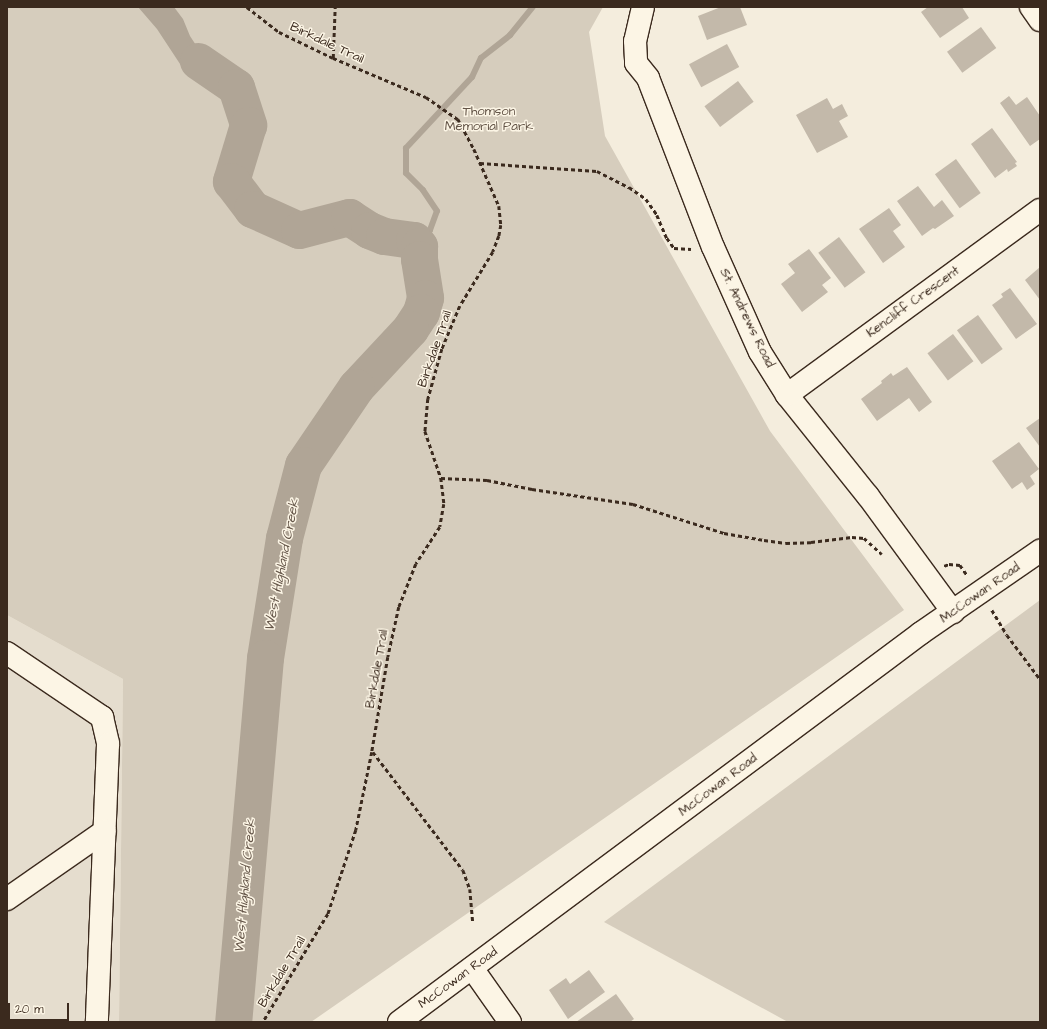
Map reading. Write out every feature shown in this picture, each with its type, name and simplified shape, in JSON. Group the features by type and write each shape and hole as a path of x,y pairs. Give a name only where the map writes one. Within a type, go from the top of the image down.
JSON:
{"street":[{"name":"St. Andrews Road","path":"643,7 634,41 636,64 648,78 713,247 760,352 787,395 868,496 953,612"},
{"path":"1031,7 1040,20"},
{"name":"Kencliff Crescent","path":"787,395 809,377 1040,210"},
{"name":"McCowan Road","path":"399,1022 909,642 1040,551"},
{"path":"7,653 102,717 108,744 97,1022"},
{"path":"11,896 105,831"},
{"path":"472,968 510,1022"}],"path":[{"name":"Birkdale Trail","path":"247,7 279,32 333,58 426,97 458,119 468,134 499,206 501,225 500,236 493,252 457,313 442,349 428,398 425,431 441,478 444,504 440,526 416,564 399,607 388,657 372,752 356,830 328,914 263,1022"},
{"path":"333,58 335,7"},
{"path":"480,163 597,171 629,187 646,199 657,215 667,238 674,248 687,250 694,249"},
{"path":"441,478 454,477 487,480 532,490 633,504 724,533 764,540 786,543 811,542 852,537 864,538 878,549 886,560"},
{"path":"949,564 960,565 967,575"},
{"path":"994,614 1007,635 1040,679"},
{"path":"372,752 463,870 470,889 474,923"}],"shaded area":[{"path":"138,7 174,7 183,19 190,36 205,59 182,67 157,29"},
{"path":"7,615 123,679 119,1022 7,1022"}],"green space":[{"name":"Thomson Memorial Park","path":"7,7 603,7 589,32 605,136 770,431 904,610 311,1022 119,1022 123,679 7,615"},
{"path":"1040,600 1040,1022 788,1022 604,922"}],"building":[{"path":"721,7 740,7 747,25 707,40 698,16"},
{"path":"928,7 962,7 969,18 940,38 921,12"},
{"path":"981,27 996,48 962,73 947,52"},
{"path":"727,44 739,67 701,87 689,64"},
{"path":"738,81 754,102 720,127 704,106"},
{"path":"1009,96 1016,105 1027,97 1040,116 1040,139 1030,146 1000,103"},
{"path":"827,98 833,109 842,104 848,116 839,121 848,137 817,153 796,115"},
{"path":"992,128 1017,162 1015,163 1017,166 1008,172 1007,169 995,178 971,144"},
{"path":"956,159 981,193 960,208 935,174"},
{"path":"918,186 934,207 942,200 954,216 922,236 897,201"},
{"path":"889,208 901,225 893,231 905,247 883,263 859,229"},
{"path":"839,237 865,272 845,288 818,253"},
{"path":"809,249 831,278 822,285 828,292 802,312 781,284 795,273 788,264"},
{"path":"1040,267 1040,300 1025,280"},
{"path":"1010,288 1037,324 1016,339 992,305 1003,297 1001,294"},
{"path":"978,315 1003,349 982,364 957,330"},
{"path":"953,334 973,361 948,380 927,353"},
{"path":"907,367 932,402 919,412 909,398 877,421 861,399 882,383 881,381 891,373 893,376"},
{"path":"1040,418 1040,447 1026,428"},
{"path":"1019,442 1039,469 1030,476 1035,484 1027,490 1022,482 1012,489 992,461"},
{"path":"589,970 605,992 568,1019 549,990 566,978 570,984"},
{"path":"616,994 634,1019 630,1022 576,1022"}],"waterway":[{"path":"419,246 430,230 437,211 423,190 406,173 406,148 472,77 481,58 510,35 533,7"},
{"name":"West Highland Creek","path":"198,61 236,87 248,125 231,181 252,209 299,230 349,217 369,230 384,236 414,240 419,246 419,259 425,298 421,312 410,329 356,387 303,465 284,538 265,658 233,1022"}]}
